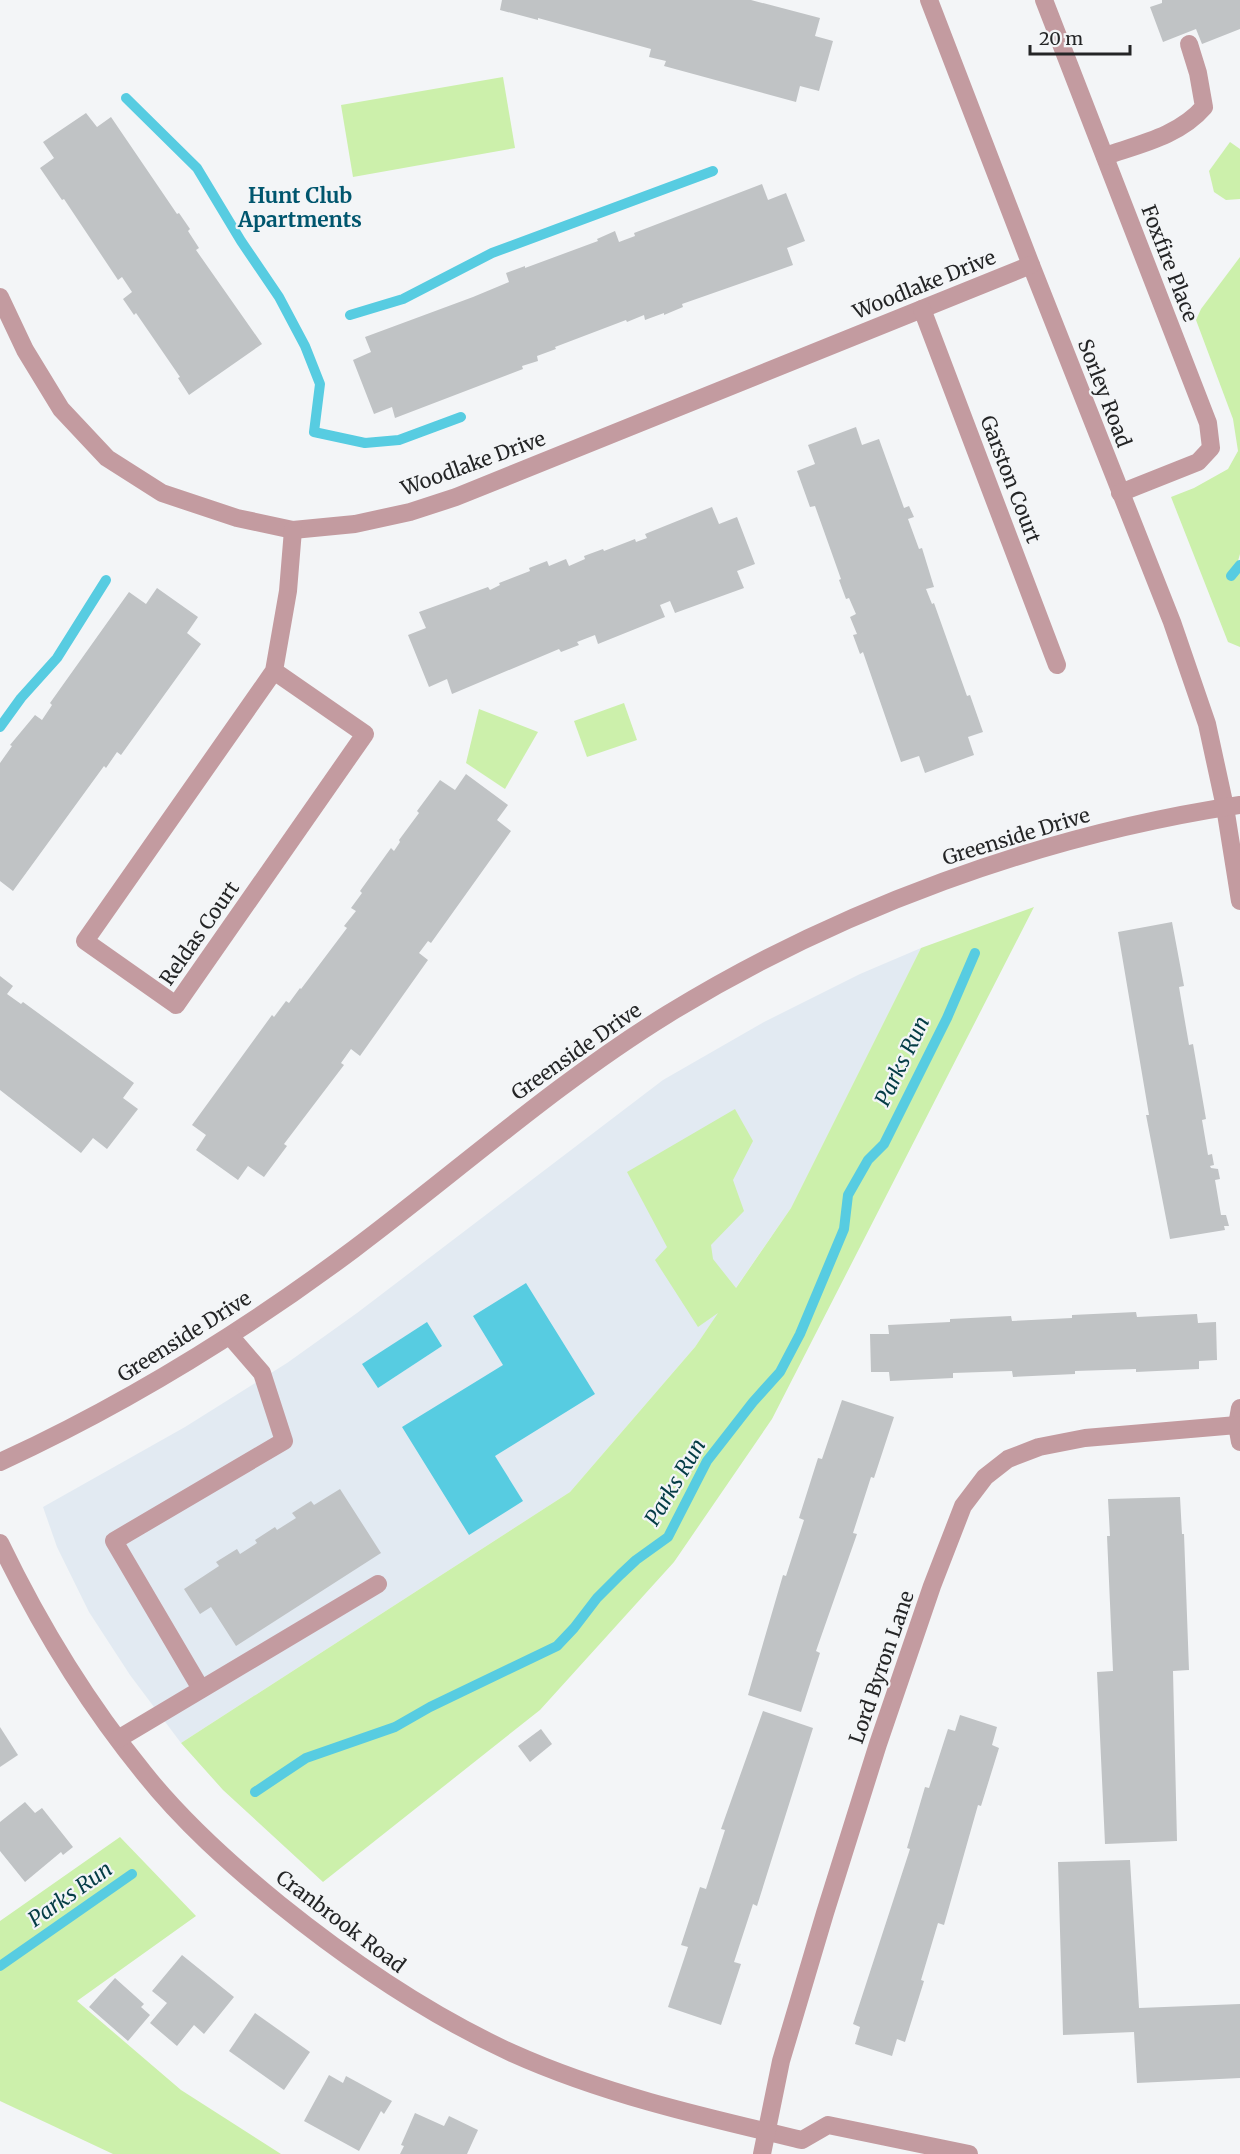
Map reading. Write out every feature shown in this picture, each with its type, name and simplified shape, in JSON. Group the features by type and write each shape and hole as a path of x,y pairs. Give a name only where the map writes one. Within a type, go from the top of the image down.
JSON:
{"street":[{"name":"Sorley Road","path":"929,0 1120,494 1172,622 1232,806 1240,902"},
{"name":"Foxfire Place","path":"1044,0 1208,423 1211,448 1198,462 1120,494"},
{"path":"1105,156 1170,134 1193,120 1204,107 1198,73 1189,44"},
{"name":"Woodlake Drive","path":"0,297 25,350 61,409 106,458 162,493 237,518 293,530 355,524 410,512 456,497 1031,265"},
{"name":"Garston Court","path":"922,309 1057,665"},
{"name":"Reldas Court","path":"274,671 365,734 176,1005 85,941 274,671 288,591 293,530"},
{"name":"Greenside Drive","path":"0,1462 68,1431 230,1336 357,1247 524,1114 602,1057 666,1015 735,975 868,910 945,882 1094,836 1232,806"},
{"path":"201,1689 114,1541 284,1441 262,1373 230,1336"},
{"name":"Lord Byron Lane","path":"762,2154 781,2061 825,1913 878,1744 932,1586 963,1506 985,1477 1008,1458 1039,1447 1084,1438 1239,1425"},
{"name":"Cranbrook Road","path":"0,1543 46,1631 144,1774 206,1840 247,1878 344,1954 407,1997 484,2040 562,2073 697,2115 766,2132 805,2147 828,2125 969,2154"},
{"path":"118,1739 378,1584"}],"shaded area":[{"path":"921,948 791,1208 695,1347 570,1492 181,1743 130,1675 89,1612 57,1547 43,1507 185,1427 287,1363 357,1313 663,1080 764,1022 860,974"}],"green space":[{"path":"503,77 515,148 353,177 341,105"},
{"path":"1230,142 1240,149 1240,199 1226,200 1214,192 1209,171"},
{"path":"1240,257 1240,554 1238,561 1240,562 1240,647 1228,642 1171,497 1194,488 1228,469 1238,451 1233,419 1196,320 1201,309"},
{"path":"624,703 637,740 587,757 574,721"},
{"path":"479,709 538,732 505,789 466,763"},
{"path":"1034,907 772,1419 674,1562 540,1710 323,1882 223,1790 181,1743 570,1492 695,1347 718,1313 698,1327 655,1260 667,1247 627,1172 735,1109 753,1141 733,1180 744,1211 711,1245 713,1259 736,1288 791,1208 921,948"},
{"path":"120,1837 196,1916 77,2001 181,2090 281,2154 113,2154 0,2101 0,1921"}],"water":[{"path":"526,1283 595,1394 495,1456 523,1501 469,1535 402,1427 503,1365 473,1316"},
{"path":"427,1322 442,1346 378,1388 362,1364"}],"building":[{"path":"502,0 751,0 820,18 815,36 833,41 819,91 800,86 796,102 664,66 666,61 649,57 651,49 500,10"},
{"path":"1162,0 1240,0 1240,29 1202,44 1196,29 1163,42 1150,7 1162,3"},
{"path":"86,113 97,127 111,117 177,214 179,213 190,229 188,231 199,248 196,250 262,344 189,395 178,378 180,377 136,313 134,315 123,299 132,292 122,277 118,280 64,199 62,200 40,168 54,158 43,142"},
{"path":"762,184 768,200 786,193 805,241 787,248 793,265 682,304 683,307 664,315 664,313 645,320 644,315 627,322 626,320 555,347 556,349 537,356 538,361 522,366 523,369 395,418 392,407 374,414 353,360 371,352 365,337 509,282 506,273 598,241 597,239 615,231 619,242 635,236 634,233"},
{"path":"856,427 862,445 879,439 904,508 909,506 914,517 908,519 919,549 922,548 934,587 926,589 932,604 934,603 967,696 970,695 983,732 968,737 974,755 925,773 919,756 901,762 863,652 860,654 853,635 857,634 850,617 856,614 849,598 846,599 815,506 810,507 797,471 815,464 808,445"},
{"path":"712,507 719,524 737,517 755,564 737,571 744,588 675,613 670,601 660,605 665,617 598,644 595,635 577,642 579,645 561,652 559,649 452,694 447,679 429,687 408,635 426,628 419,612 488,587 490,590 500,585 499,583 530,571 529,568 547,561 549,566 566,559 569,566 585,559 584,556 603,549 604,551 635,539 636,542 647,538 645,534"},
{"path":"157,588 198,617 187,633 201,644 121,755 117,752 106,768 104,766 13,891 0,881 0,763 12,746 10,745 35,715 42,720 52,705 50,703 129,592 146,604"},
{"path":"466,774 508,805 497,820 511,831 431,943 428,941 419,953 428,960 360,1056 351,1049 341,1063 344,1065 284,1144 287,1146 264,1177 248,1166 238,1180 196,1150 206,1135 192,1125 272,1015 274,1017 286,1001 289,1003 347,928 344,926 356,911 351,908 362,893 360,891 391,848 394,851 399,840 419,813 417,811 440,780 455,790"},
{"path":"1172,922 1184,986 1179,987 1189,1045 1193,1044 1206,1119 1202,1120 1208,1155 1212,1154 1214,1165 1210,1166 1218,1169 1220,1179 1215,1180 1221,1215 1226,1215 1229,1226 1224,1226 1225,1230 1170,1239 1146,1115 1149,1115 1118,932"},
{"path":"0,976 13,986 7,994 21,1004 23,1002 134,1083 123,1098 138,1109 107,1149 93,1138 81,1153 0,1090"},
{"path":"1136,1312 1137,1317 1197,1314 1198,1323 1216,1322 1217,1360 1199,1361 1199,1369 1136,1372 1136,1369 1075,1371 1075,1374 1013,1377 1012,1371 953,1373 953,1378 890,1381 889,1372 871,1372 870,1334 889,1334 888,1325 950,1322 950,1319 1011,1316 1012,1321"},
{"path":"842,1400 894,1417 853,1533 857,1534 816,1651 820,1653 801,1712 748,1695 783,1575 786,1576 804,1520 799,1518 818,1458 822,1459"},
{"path":"340,1489 381,1553 236,1646 211,1607 200,1614 184,1589 219,1566 216,1562 237,1549 240,1554 257,1543 255,1540 275,1527 277,1530 296,1518 292,1513 311,1501 314,1505"},
{"path":"1180,1497 1182,1534 1184,1534 1189,1670 1173,1671 1177,1841 1105,1844 1097,1672 1113,1671 1107,1536 1110,1536 1108,1499"},
{"path":"763,1711 813,1728 757,1906 753,1904 734,1962 741,1964 721,2025 668,2007 688,1947 681,1945 700,1887 706,1889 725,1830 721,1829"},
{"path":"960,1715 997,1727 992,1745 999,1748 981,1806 978,1805 944,1925 938,1923 921,1980 924,1981 905,2042 897,2039 892,2056 855,2044 860,2027 853,2024 910,1849 907,1848 925,1787 929,1788 948,1729 955,1731"},
{"path":"0,1727 18,1755 0,1767"},
{"path":"541,1729 552,1744 530,1762 518,1746"},
{"path":"25,1802 35,1813 42,1808 73,1847 63,1855 61,1852 25,1882 0,1851 0,1822"},
{"path":"1130,1860 1139,2008 1240,2004 1240,2078 1137,2083 1134,2032 1063,2035 1058,1862"},
{"path":"182,1955 234,1997 204,2034 194,2025 177,2046 150,2023 167,2003 152,1991"},
{"path":"115,1978 144,2004 141,2007 150,2015 128,2041 89,2007"},
{"path":"255,2013 310,2052 284,2090 229,2051"},
{"path":"329,2075 343,2083 346,2076 392,2101 384,2114 381,2111 359,2151 304,2121"},
{"path":"415,2113 444,2126 449,2116 478,2130 467,2154 400,2154 404,2146 401,2145"}],"waterway":[{"path":"126,98 197,168 241,241 279,297 305,346 320,384 314,432 365,443 399,440 461,417"},
{"path":"350,315 403,299 492,253 713,171"},
{"name":"Parks Run","path":"1231,576 1240,565"},
{"path":"0,727 21,698 57,658 106,580"},
{"name":"Parks Run","path":"255,1792 306,1758 395,1727 430,1707 557,1646 597,1598 620,1575 636,1560 668,1537 707,1461 753,1402 780,1372 800,1334 844,1229 848,1195 868,1160 884,1144 947,1018 975,953"},
{"name":"Parks Run","path":"0,1966 132,1874"}],"district":[{"name":"Hunt Club Apartments","path":"300,207"}]}
